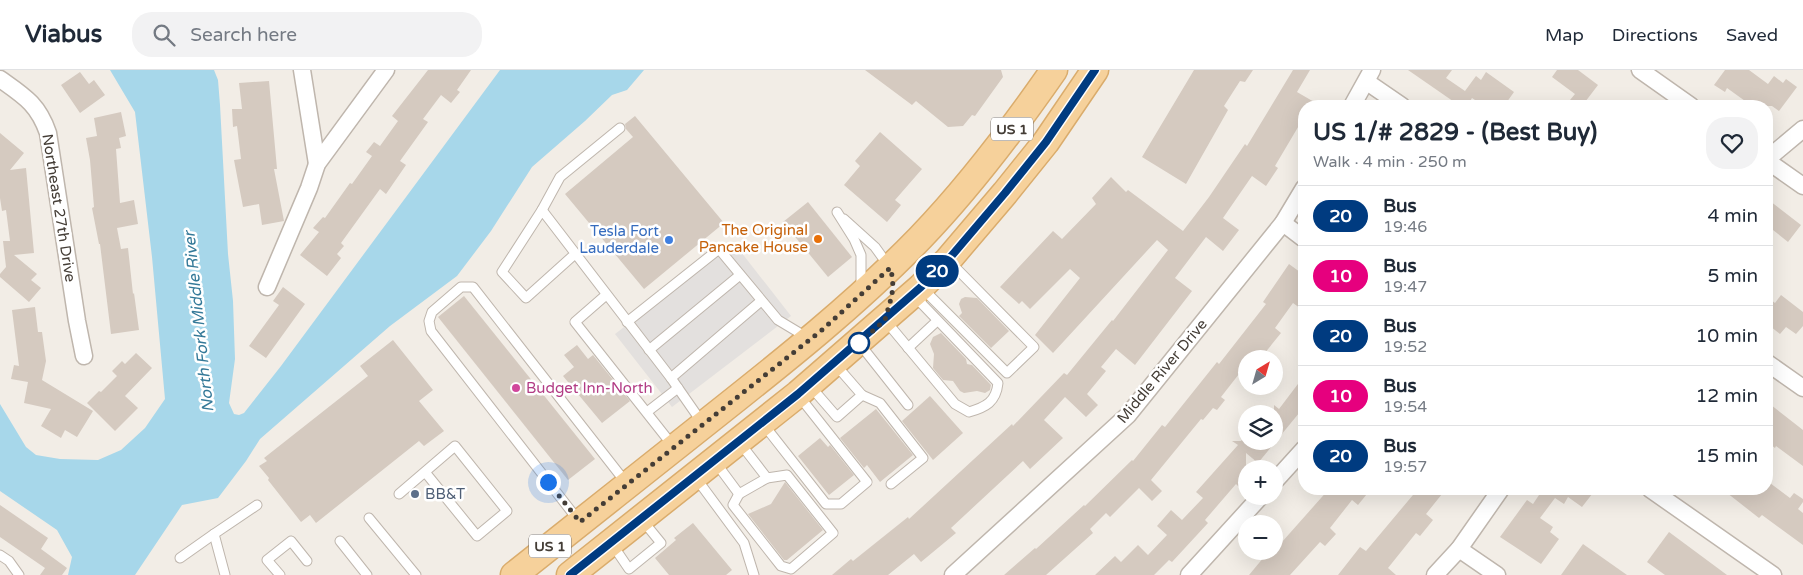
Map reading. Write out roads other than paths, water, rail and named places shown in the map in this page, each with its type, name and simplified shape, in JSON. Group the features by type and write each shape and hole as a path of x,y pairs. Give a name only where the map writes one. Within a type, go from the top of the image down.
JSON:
{"main road":[{"name":"US 1","path":"581,571 610,543 804,390 919,288 956,268 1005,193 1042,146 1095,70"},
{"name":"US 1","path":"514,575 810,340 862,295 921,237 989,159 1050,72"},
{"path":"919,288 912,271 913,257 921,237"},
{"path":"885,320 892,295 893,279 890,268"}],"street":[{"path":"302,70 317,164"},
{"path":"267,288 309,188 317,164 386,70"},
{"path":"1640,70 1682,100"},
{"path":"1356,100 1370,76 1396,100"},
{"name":"Northeast 27th Drive","path":"0,79 31,103 42,116 48,133 84,356"},
{"path":"1773,154 1803,129"},
{"path":"1773,165 1803,186"},
{"name":"Middle River Drive","path":"953,575 1128,416 1283,223 1298,198"},
{"path":"1283,223 1298,234"},
{"path":"1773,367 1803,388"},
{"path":"1283,472 1298,456"},
{"path":"1435,575 1459,549 1497,495"},
{"path":"1659,495 1773,575"},
{"path":"1189,575 1252,505"},
{"path":"1459,549 1496,575"}],"lane":[{"path":"575,254 526,298 502,272 542,210 560,177 620,128"},
{"path":"542,210 671,378 703,425"},
{"path":"862,295 861,255 854,239 837,212 875,247 890,268"},
{"path":"627,322 719,249 778,320 810,340"},
{"path":"919,288 1006,373 1034,347 956,268"},
{"path":"649,350 740,275"},
{"path":"580,522 431,331 429,321 432,312 461,287 473,288 628,485"},
{"path":"885,320 955,404 969,412 984,408 997,394 998,383 922,304 919,288"},
{"path":"606,295 575,322 674,447"},
{"path":"671,378 761,300"},
{"path":"908,348 937,321"},
{"path":"858,343 908,405"},
{"path":"835,363 862,396 880,403 923,458 891,484"},
{"path":"647,412 678,388"},
{"path":"804,390 837,417 862,396"},
{"path":"762,423 826,504 841,504 867,482 804,390"},
{"path":"739,441 767,478"},
{"path":"399,494 454,446 506,512 477,536 425,472"},
{"path":"704,468 739,494"},
{"path":"704,468 744,543 754,575"},
{"path":"786,475 833,534 792,569 781,566 733,505 739,494 767,478 786,475"},
{"path":"180,558 257,505"},
{"path":"369,518 416,575"},
{"path":"610,543 630,572 660,543 642,518"},
{"path":"214,534 225,575"},
{"path":"280,575 267,560 291,541 307,561"},
{"path":"340,541 367,575"},
{"path":"0,555 9,561 19,575"}],"water":[{"name":"North Fork Middle River","path":"110,70 214,70 218,80 228,254 233,301 235,359 229,403 234,414 239,415 244,413 281,366 500,70 644,70 627,90 612,95 532,167 491,231 457,276 390,326 260,439 218,498 182,505 135,575 68,575 72,557 57,530 0,491 0,404 26,447 36,455 60,459 98,460 121,450 145,428 165,399 152,257 135,112"}],"place":[{"name":"The Original Pancake House","path":"818,239"},
{"name":"Tesla Fort Lauderdale","path":"669,240"},
{"name":"Budget Inn-North","path":"516,388"},
{"name":"BB&T","path":"415,494"}]}
